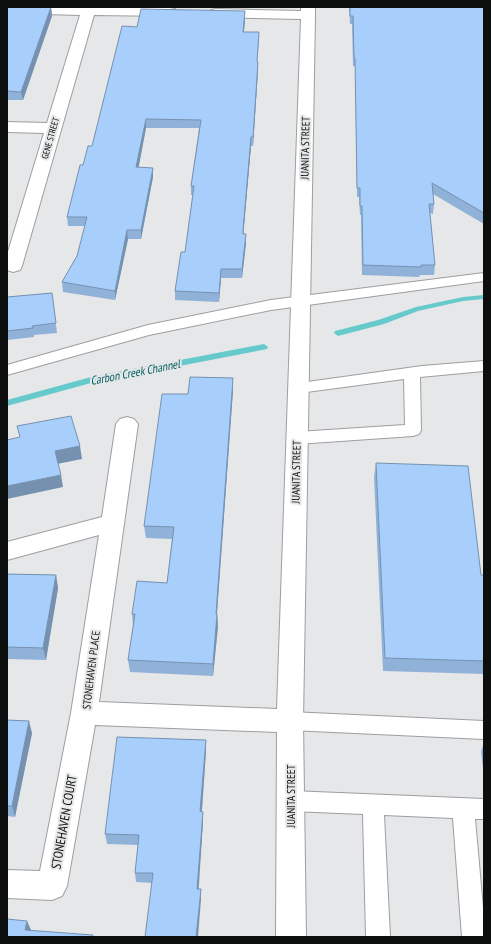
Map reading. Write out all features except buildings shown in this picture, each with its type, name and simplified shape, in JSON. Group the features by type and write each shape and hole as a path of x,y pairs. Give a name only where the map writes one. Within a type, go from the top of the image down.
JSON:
{"street":[{"path":"7,9 182,12"},
{"name":"GENE STREET","path":"13,266 88,10"},
{"path":"206,13 308,11"},
{"name":"JUANITA STREET","path":"291,937 290,721 298,388 302,302 308,11"},
{"path":"7,127 53,128"},
{"name":"STONEHAVEN PLACE","path":"127,424 84,713 290,721"},
{"path":"7,551 112,523"},
{"name":"STONEHAVEN COURT","path":"7,884 52,886 84,713"}],"lane":[{"path":"7,370 148,330 271,305 484,277"},
{"path":"298,388 412,373 484,366"},
{"path":"297,438 413,430 412,373"},
{"path":"290,721 484,730"},
{"path":"291,801 474,809 474,937"},
{"path":"373,805 378,937"}],"waterway":[{"name":"Carbon Creek Channel","path":"338,333 381,322 416,309 463,299 484,297"},
{"name":"Carbon Creek Channel","path":"7,403 91,380 264,347"}]}
